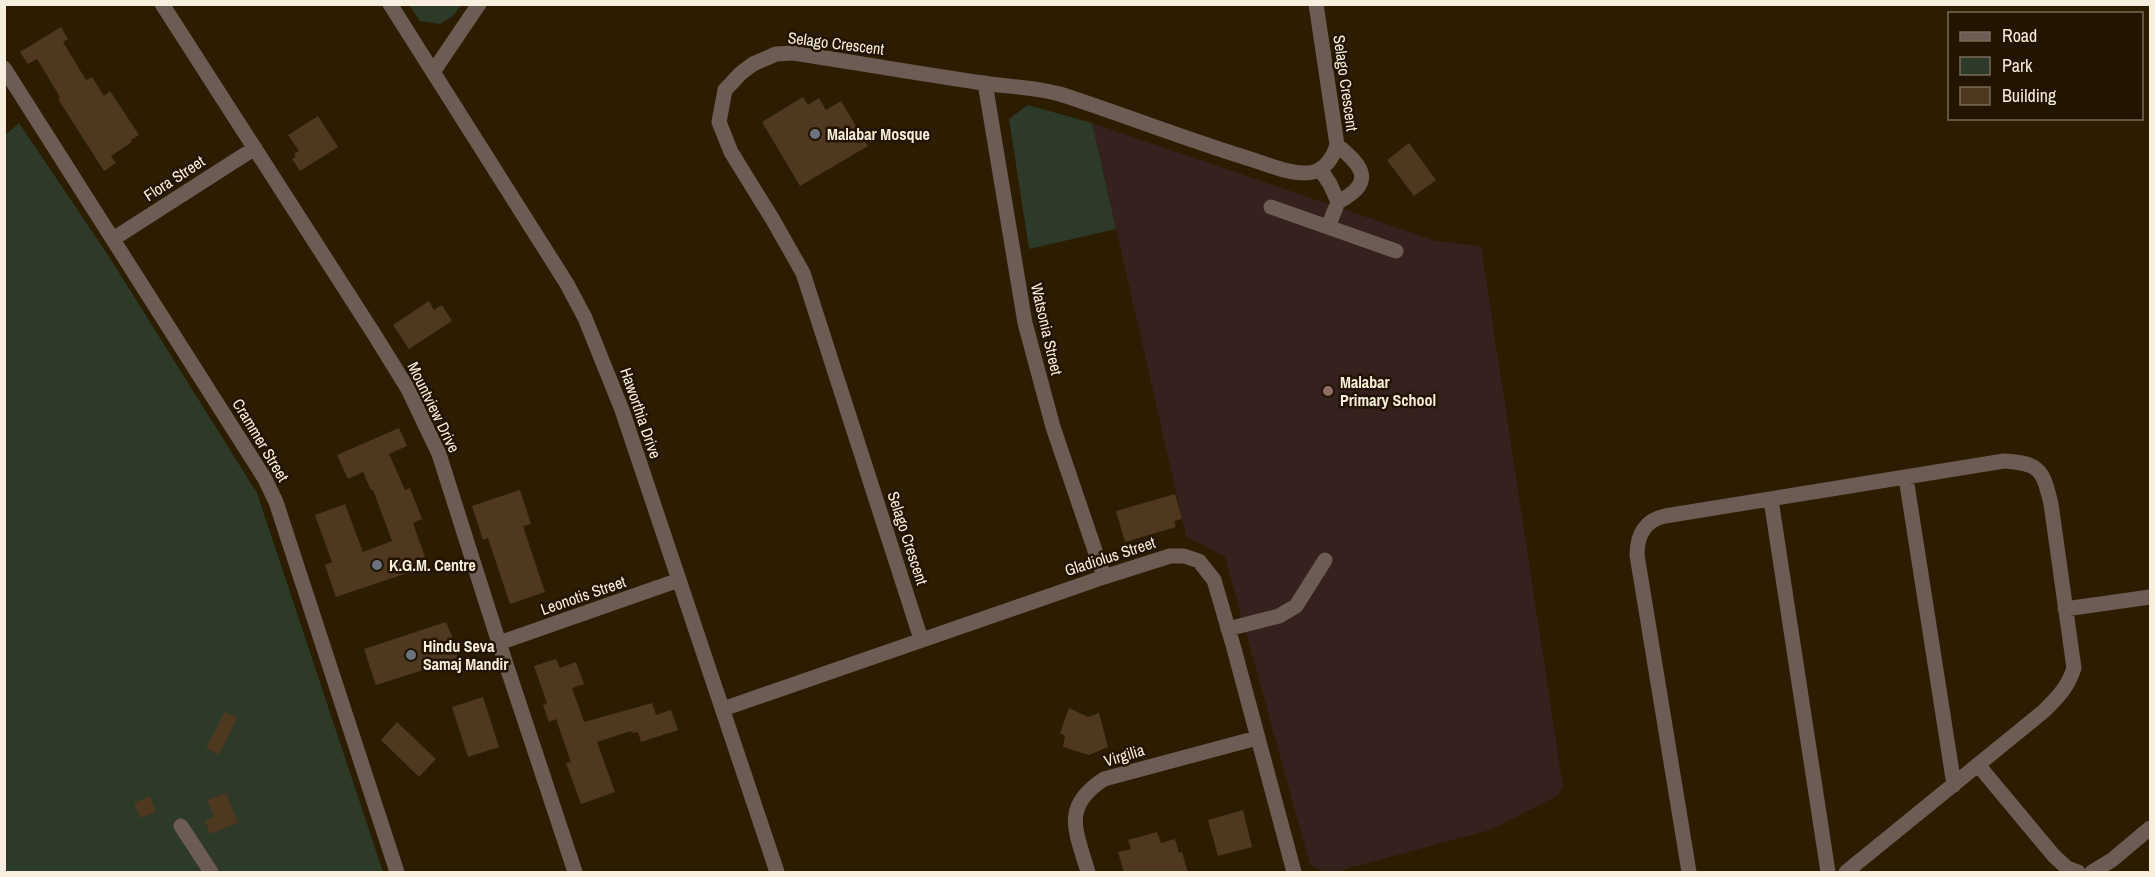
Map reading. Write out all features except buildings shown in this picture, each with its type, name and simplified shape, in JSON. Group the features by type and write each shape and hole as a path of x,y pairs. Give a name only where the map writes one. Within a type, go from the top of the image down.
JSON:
{"street":[{"name":"Mountview Drive","path":"162,4 408,389 439,454 575,873"},
{"name":"Haworthia Drive","path":"390,4 567,284 585,318 622,410 777,873"},
{"path":"433,72 478,4"},
{"name":"Selago Crescent","path":"921,639 803,273 731,152 719,122 725,90 753,64 776,54 794,53 1031,88 1062,95 1216,148 1289,171 1306,173 1326,166 1337,146 1316,4"},
{"name":"Crammer Street","path":"4,68 265,479 276,502 397,873"},
{"name":"Watsonia Street","path":"985,83 1024,323 1053,427 1104,577"},
{"path":"1328,227 1338,202 1362,183 1363,175 1358,165 1337,146"},
{"name":"Flora Street","path":"113,239 255,148"},
{"path":"1320,170 1330,183 1338,202"},
{"path":"1271,207 1396,251"},
{"path":"1678,873 1688,865 1637,555 1639,537 1646,526 1659,517 2004,461 2026,462 2036,468 2045,480 2051,504 2074,668 2070,682 2064,692 2044,711 1846,873"},
{"path":"1906,478 1954,785"},
{"path":"1771,500 1828,873"},
{"name":"Gladiolus Street","path":"723,709 1104,577 1170,556 1184,556 1199,561 1214,580 1294,873"},
{"path":"1228,629 1279,616 1296,606 1325,560"},
{"name":"Leonotis Street","path":"499,644 679,580"},
{"path":"2065,609 2151,597"},
{"name":"Virgilia","path":"1088,873 1075,825 1078,803 1091,788 1104,779 1257,738"},
{"path":"1979,766 2054,856 2067,868 2078,873"},
{"path":"181,826 211,873"},
{"path":"2092,873 2151,828"}],"shaded area":[{"name":"Malabar Primary School","path":"1092,123 1436,241 1481,246 1563,787 1557,796 1490,830 1334,872 1325,872 1310,865 1225,557 1186,536"}],"green space":[{"path":"409,5 461,5 453,16 440,24 420,21"},
{"path":"1028,105 1092,123 1116,229 1029,249 1009,119"},
{"path":"19,123 108,255 257,493 383,872 5,872 4,136"}],"place":[{"name":"Malabar Mosque","path":"815,134"},
{"name":"Malabar Primary School","path":"1328,391"},
{"name":"K.G.M. Centre","path":"377,565"},
{"name":"Hindu Seva Samaj Mandir","path":"411,655"}]}
